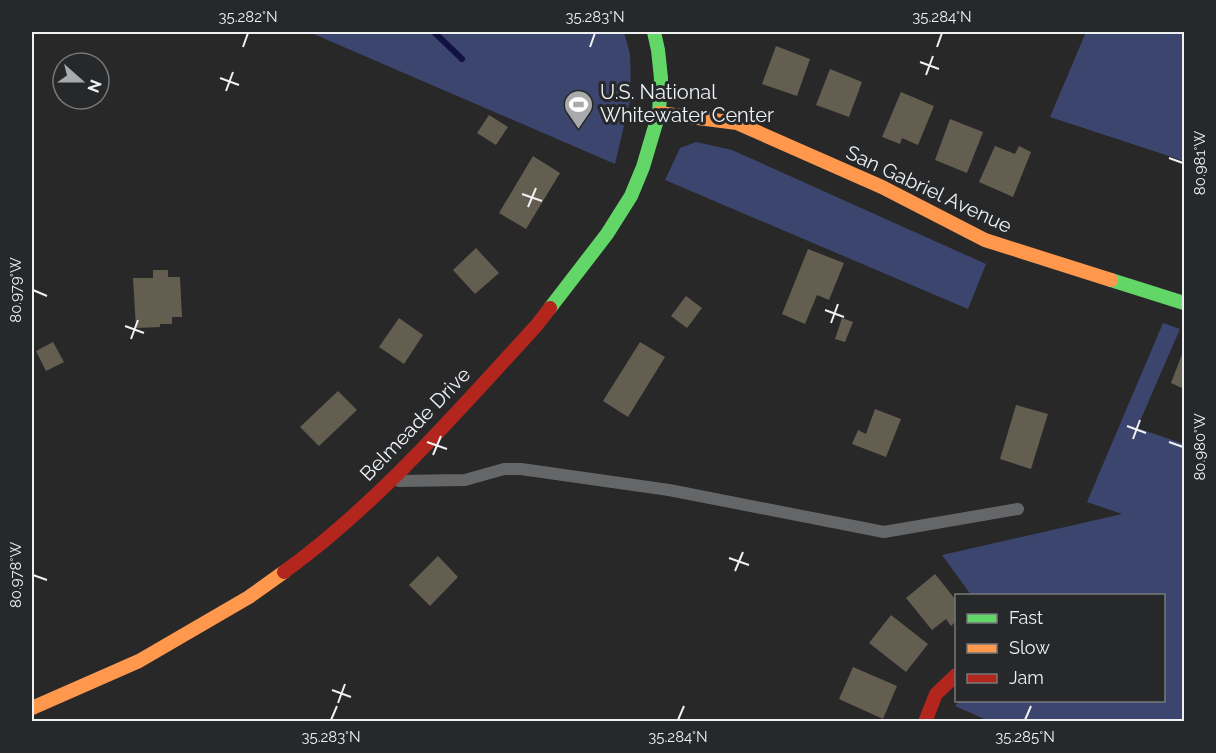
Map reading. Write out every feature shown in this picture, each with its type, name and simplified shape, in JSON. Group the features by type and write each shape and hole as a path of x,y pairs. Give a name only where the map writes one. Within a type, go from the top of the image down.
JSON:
{"street":[{"name":"Belmeade Drive","path":"32,708 139,661 249,597 323,541 424,448 536,326 607,234 631,196 643,167 659,113 661,78 654,32"},
{"name":"San Gabriel Avenue","path":"659,113 737,123 882,187 985,240 1185,303"},
{"path":"925,722 936,694 955,677"}],"lane":[{"path":"388,482 465,480 504,469 522,469 669,490 884,532 1018,509"}],"shaded area":[{"name":"U.S. National Whitewater Center","path":"309,32 624,32 630,54 631,96 615,164"},
{"path":"1086,32 1184,32 1184,161 1050,117"},
{"path":"696,142 732,150 986,264 968,309 665,180 680,148"},
{"path":"1163,323 1180,329 1137,428 1184,444 1184,721 989,721 955,706 958,702 1165,702 1165,594 970,594 942,555 1122,514 1087,502"}],"building":[{"path":"776,46 810,59 797,96 762,84"},
{"path":"830,69 862,82 849,117 816,105"},
{"path":"901,92 934,106 918,145 902,138 900,144 882,137"},
{"path":"489,115 508,127 496,145 477,133"},
{"path":"950,119 983,132 967,173 935,160"},
{"path":"995,146 1015,154 1019,146 1031,152 1013,197 979,182"},
{"path":"533,156 560,173 526,229 499,213"},
{"path":"476,248 499,273 475,294 453,270"},
{"path":"808,249 844,263 829,300 817,295 805,324 782,314"},
{"path":"153,270 168,270 168,277 180,277 182,317 172,317 172,324 160,324 160,327 136,328 133,278 153,278"},
{"path":"686,296 702,308 687,328 671,316"},
{"path":"399,318 423,335 404,364 379,347"},
{"path":"842,318 853,322 845,342 835,339"},
{"path":"53,342 64,362 46,371 36,351"},
{"path":"640,342 665,357 628,417 603,401"},
{"path":"1184,349 1184,389 1171,383"},
{"path":"338,391 357,410 319,446 300,427"},
{"path":"1016,405 1048,414 1031,469 1000,459"},
{"path":"875,409 901,419 886,457 852,444 858,430 866,434"},
{"path":"438,556 458,577 430,606 409,585"},
{"path":"935,574 955,599 955,622 951,626 946,619 932,630 906,598"},
{"path":"891,615 928,644 906,672 869,643"},
{"path":"853,667 897,686 883,719 839,699"}],"waterway":[{"path":"434,32 462,59"}],"traffic: fast":[{"path":"550,308 607,234 631,196 643,167 659,113 661,78 654,32"},
{"path":"1111,280 1184,303"}],"traffic: slow":[{"path":"659,113 737,123 882,187 985,240 1111,280"},
{"path":"32,708 139,661 249,597 284,572"}],"traffic: jam":[{"path":"284,572 319,545 385,487 477,391 550,308"},
{"path":"925,722 936,694 955,676"}],"place":[{"name":"U.S. National Whitewater Center","path":"579,130"}]}
